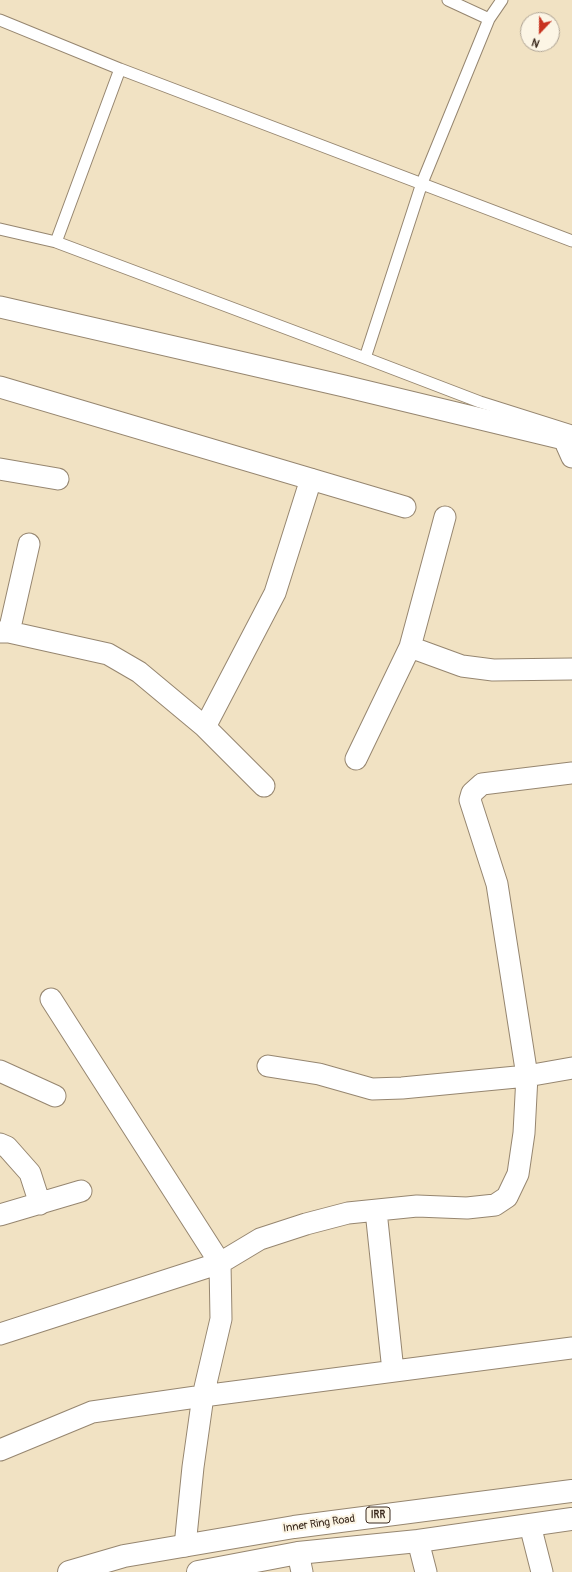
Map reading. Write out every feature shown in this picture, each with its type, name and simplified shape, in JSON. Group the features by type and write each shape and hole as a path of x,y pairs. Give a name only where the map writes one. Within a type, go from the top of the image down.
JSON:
{"highway":[{"name":"Inner Ring Road","path":"69,1572 124,1556 294,1526 572,1491"},
{"path":"198,1572 300,1563 418,1541 572,1519"}],"street":[{"path":"0,307 344,386 564,439 572,457"},
{"path":"0,387 405,507"},
{"path":"0,469 58,479"},
{"path":"205,727 275,593 311,479"},
{"path":"356,759 410,647 445,517"},
{"path":"29,544 4,632 108,654 139,672 205,727 264,786"},
{"path":"410,647 462,666 493,670 572,669"},
{"path":"0,1334 220,1263 260,1239 348,1213 417,1206 467,1208 495,1205 508,1197 518,1174 524,1133 527,1076 497,884 470,800 472,793 482,784 572,773"},
{"path":"51,999 220,1263 221,1319 203,1396 193,1467 185,1546"},
{"path":"268,1066 319,1074 346,1083 372,1089 402,1088 527,1076 572,1068"},
{"path":"0,1071 55,1096"},
{"path":"0,1144 6,1147 30,1173 40,1204"},
{"path":"0,1215 82,1191"},
{"path":"376,1210 393,1371"},
{"path":"0,1450 92,1412 572,1348"},
{"path":"530,1525 542,1572"},
{"path":"418,1541 426,1572"}],"lane":[{"path":"448,0 489,19"},
{"path":"365,358 422,183 489,19 502,0"},
{"path":"0,20 120,69 572,241"},
{"path":"56,242 120,69"},
{"path":"0,229 56,242 480,402 572,431"}]}
